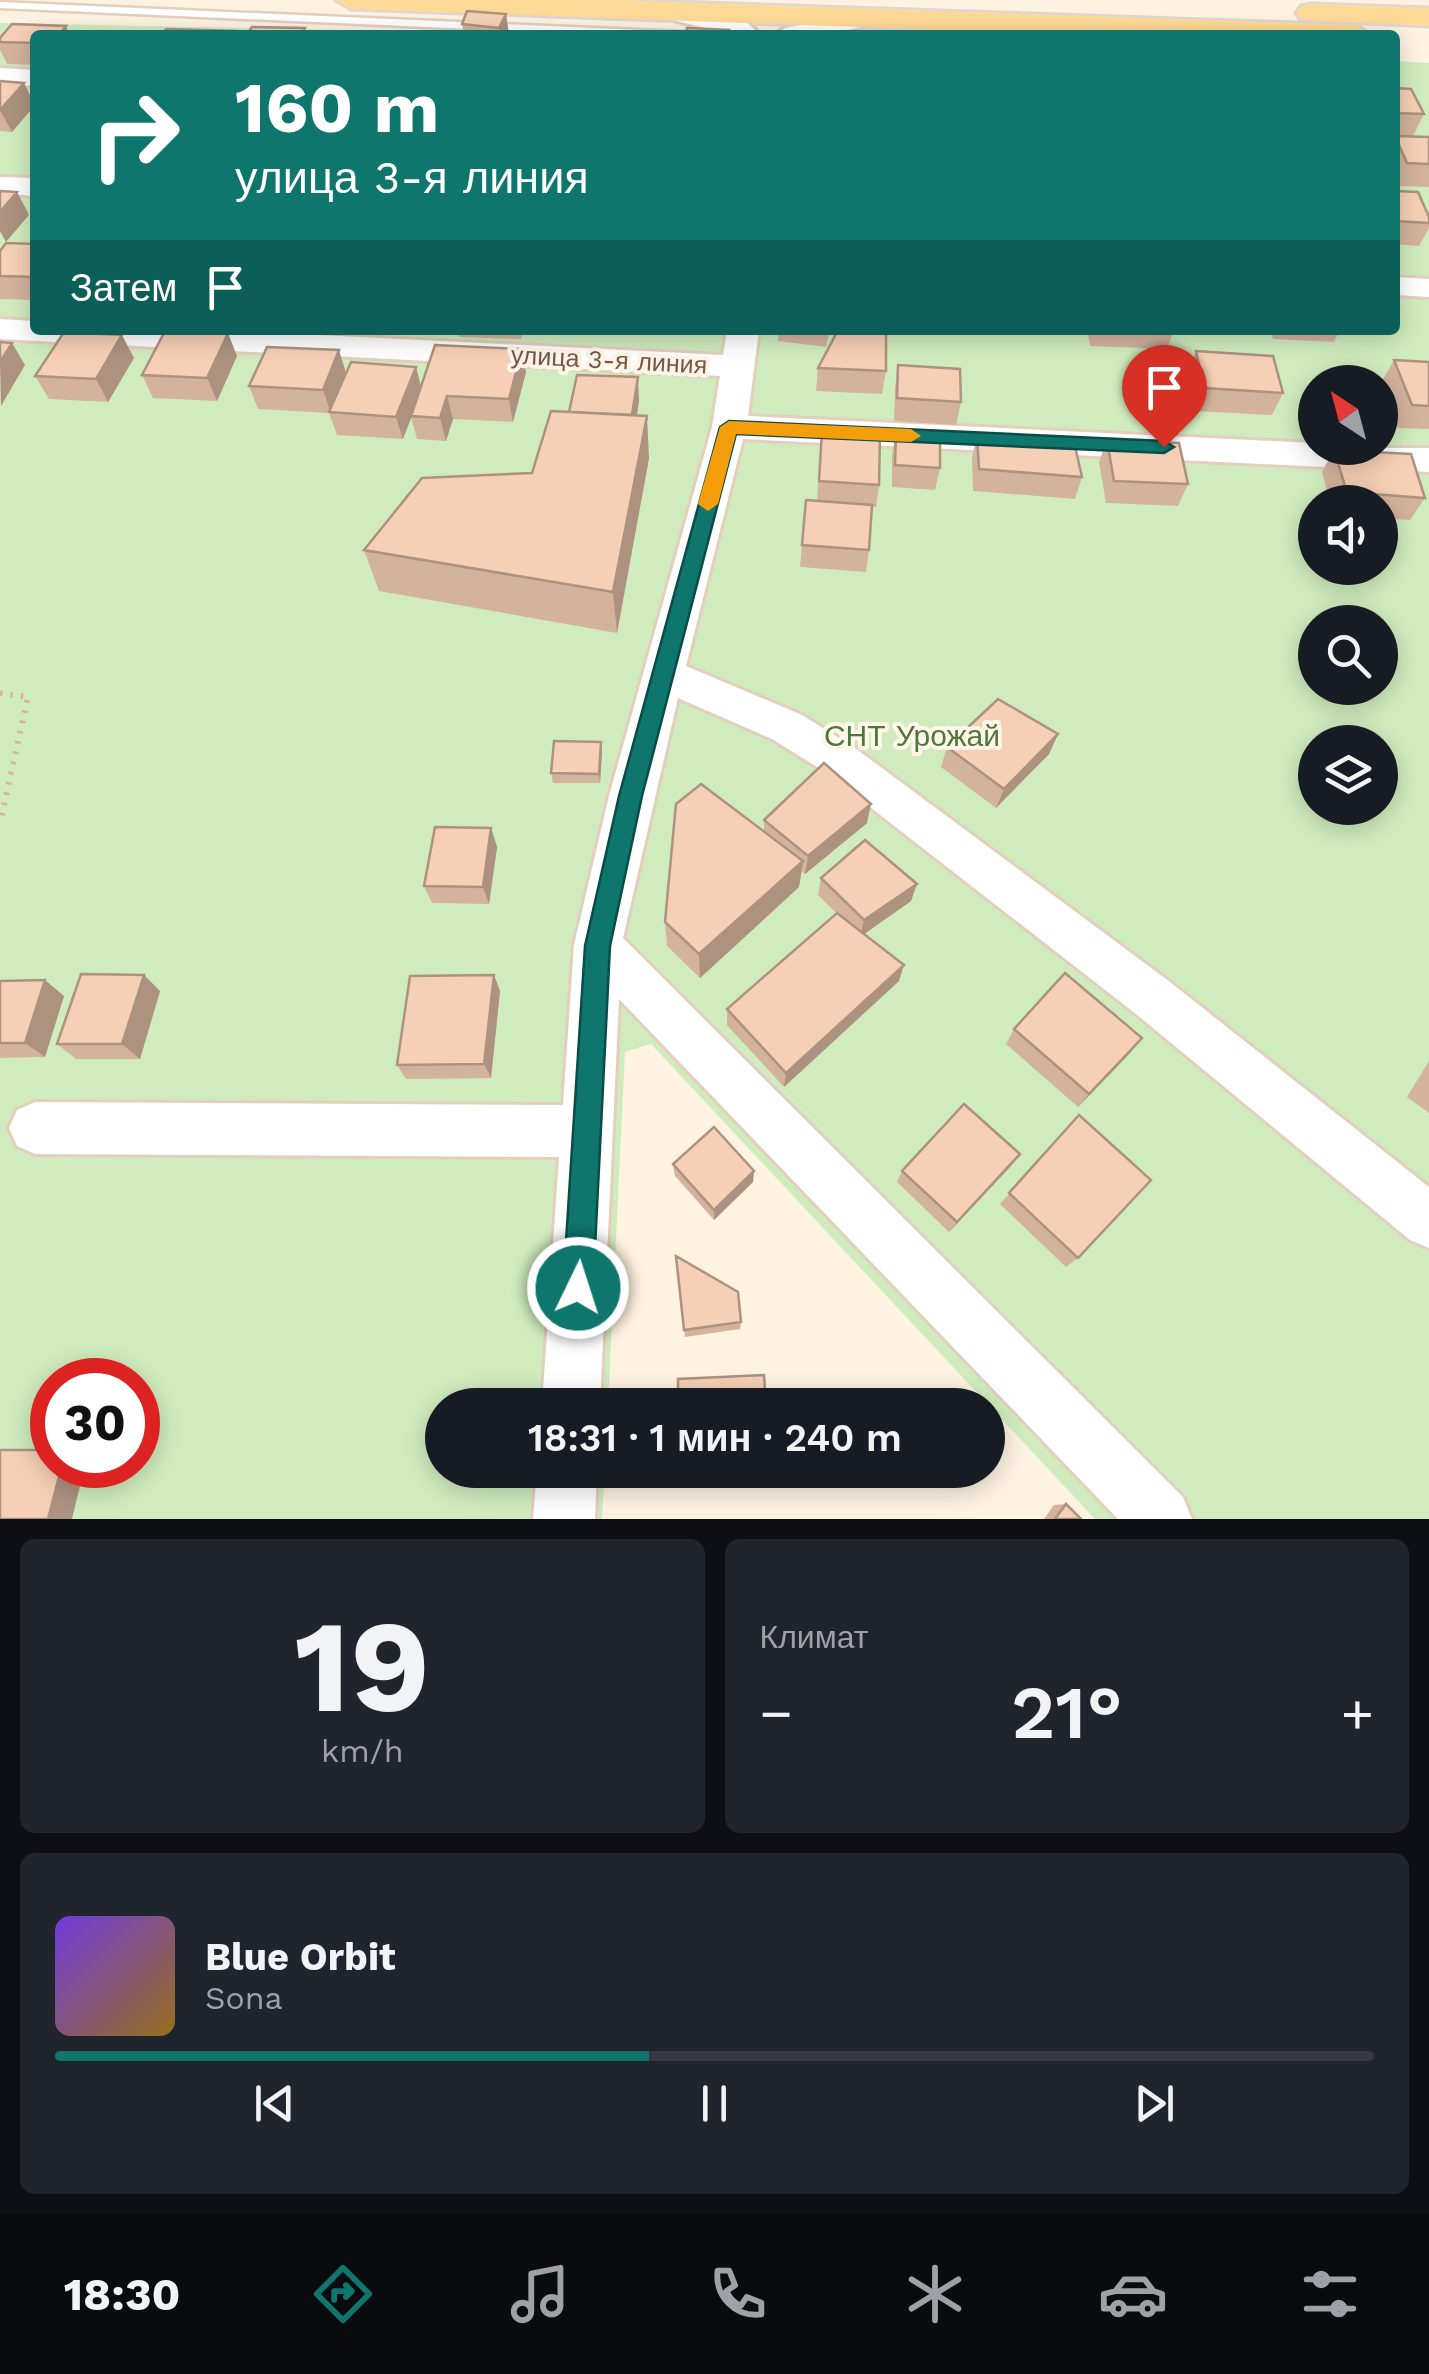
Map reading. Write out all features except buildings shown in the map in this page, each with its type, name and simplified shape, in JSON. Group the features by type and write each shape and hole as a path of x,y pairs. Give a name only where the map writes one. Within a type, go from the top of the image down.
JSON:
{"main road":[{"path":"351,0 658,10 888,8 1429,17"},
{"path":"888,8 1269,30"},
{"path":"1400,36 1429,38"}],"street":[{"path":"802,30 888,8"},
{"path":"658,10 742,30"},
{"path":"0,76 30,78"},
{"path":"0,185 30,187"},
{"path":"1400,286 1429,288"},
{"name":"улица 3-я линия","path":"0,329 30,332"},
{"name":"улица 3-я линия","path":"66,335 1429,460"},
{"path":"572,1388 598,946 662,674 735,396 742,335"},
{"path":"662,674 787,727 840,760 1153,998 1429,1221"},
{"path":"598,946 1161,1519"},
{"path":"35,1128 588,1131"},
{"path":"564,1519 566,1488"}],"lane":[{"path":"0,5 572,30"}],"path":[{"path":"0,693 28,697 0,823"}],"green space":[{"name":"СНТ Урожай","path":"0,23 344,30 30,30 30,335 1400,335 1400,61 1429,63 1429,1519 1095,1519 1005,1423 1005,1388 973,1388 651,1044 625,1052 609,1388 425,1388 425,1488 604,1488 602,1519 0,1519"}],"slow traffic":[{"path":"708,504 729,427 911,436"}],"route":[{"path":"578,1288 598,946 630,796 729,427 1164,447"}]}
